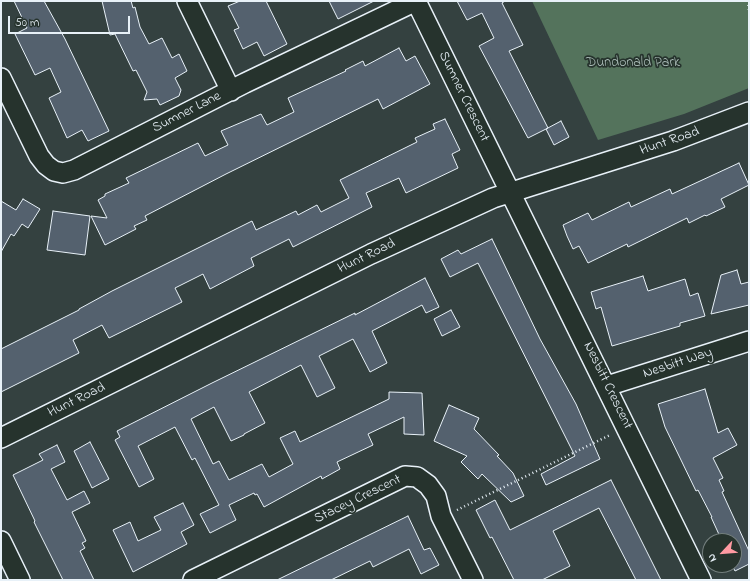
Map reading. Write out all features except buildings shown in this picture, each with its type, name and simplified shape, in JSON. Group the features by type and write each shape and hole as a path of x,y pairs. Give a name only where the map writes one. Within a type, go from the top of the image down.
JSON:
{"street":[{"path":"187,1 231,91"},
{"name":"Sumner Lane","path":"1,78 39,156 46,165 54,171 63,172 74,170 231,91 416,1"},
{"name":"Sumner Crescent","path":"416,1 511,193"},
{"name":"Hunt Road","path":"1,438 372,254 493,198 673,141 749,112"},
{"name":"Nesbitt Crescent","path":"511,193 701,580"},
{"name":"Nesbitt Way","path":"607,386 749,341"},
{"name":"Stacey Crescent","path":"193,580 404,476 417,477 428,485 436,496 442,516 473,580"},
{"path":"1,541 20,580"}],"path":[{"path":"748,1 749,11"},
{"path":"457,510 626,426"}],"green space":[{"name":"Dundonald Park","path":"532,1 749,1 749,88 684,114 598,140"}]}
